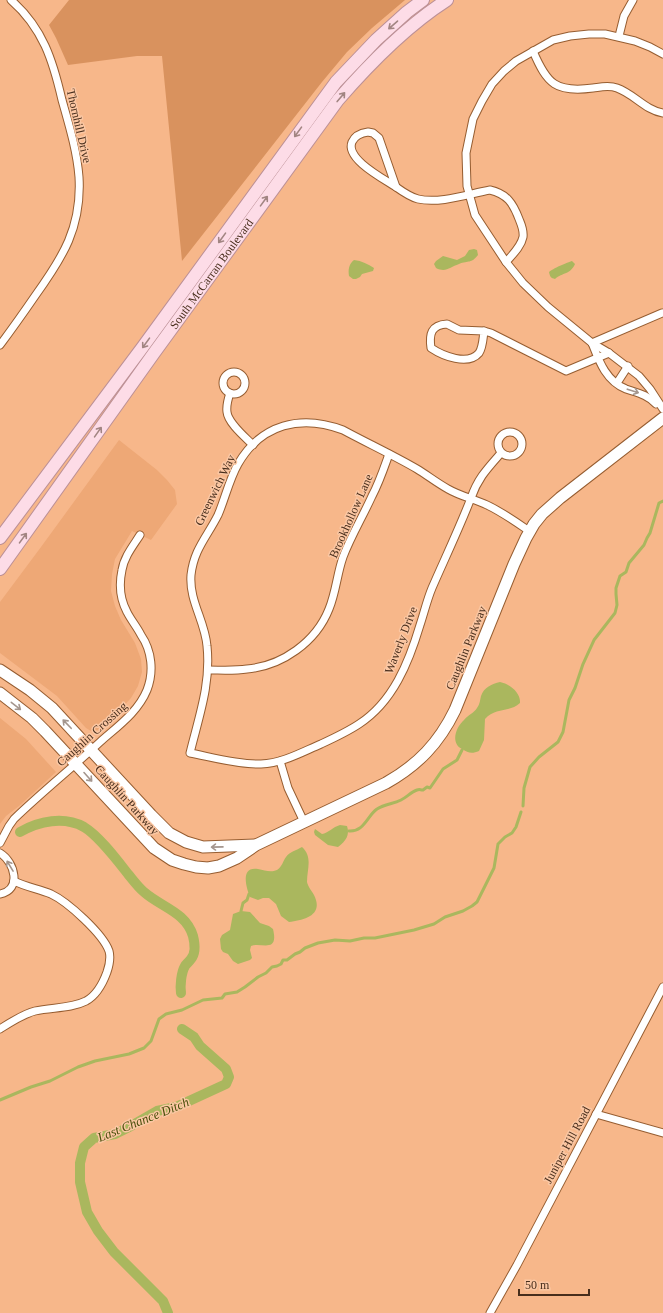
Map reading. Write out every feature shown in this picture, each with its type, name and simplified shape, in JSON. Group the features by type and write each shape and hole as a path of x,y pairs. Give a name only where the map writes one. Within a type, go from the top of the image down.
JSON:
{"main road":[{"name":"South McCarran Boulevard","path":"0,538 142,348 336,82 376,40 407,12 423,0"},
{"name":"South McCarran Boulevard","path":"0,569 154,353 335,105 356,79 386,49 418,21 447,0"}],"street":[{"name":"Thornhill Drive","path":"0,345 64,253 72,235 79,196 77,159 54,66 48,50 39,34 28,18 11,0"},
{"path":"619,36 624,16 633,0"},
{"path":"663,54 635,40 619,36 589,34 553,40 510,66 496,80 482,101 473,119 466,153 467,186 475,215 506,262 523,284 538,299 592,343 610,352 639,376 650,389 663,410"},
{"path":"533,51 545,75 557,85 569,90 607,86 616,87 627,92 651,109 663,113"},
{"path":"396,187 379,138 373,133 368,132 356,136 352,142 351,149 353,156 358,162 407,195 428,201 490,190 506,196 515,206 523,236 521,243 506,262"},
{"path":"592,343 663,312"},
{"path":"484,331 481,348 473,358 467,359 440,354 432,348 430,337 434,328 441,324 447,324 459,330 484,331 491,333 566,371 610,352"},
{"path":"592,343 607,375 624,388 652,399 663,410"},
{"path":"617,383 628,366"},
{"path":"230,393 227,404 227,414 232,422 253,445"},
{"name":"Caughlin Parkway","path":"0,693 32,718 146,841 158,852 172,860 196,867 208,868 219,866 237,858 256,845 396,778 423,757 438,740 455,710 514,564 529,531 542,514 555,502 663,418"},
{"name":"Greenwich Way","path":"190,753 205,697 208,670 205,632 194,603 191,589 193,564 197,551 220,511 237,466 244,454 264,436 277,428 301,422 330,425 390,454 447,488 489,506 529,531"},
{"name":"Waverly Drive","path":"190,753 248,764 262,764 280,761 347,732 369,716 386,700 396,685 404,667 420,627 431,593 459,530 477,482 485,470 501,453"},
{"name":"Brookhollow Lane","path":"208,670 261,667 290,655 314,634 328,612 343,557 373,495 390,454"},
{"name":"Caughlin Crossing","path":"0,843 14,820 139,706 150,682 150,654 142,636 127,612 120,587 122,570 125,561 140,535"},
{"name":"Caughlin Parkway","path":"0,670 43,700 160,825 177,838 203,847 256,845"},
{"path":"280,761 288,788 304,822"},
{"path":"0,853 15,873 14,881 9,890 6,893 0,894"},
{"path":"0,1029 29,1013 74,1005 88,1000 102,985 110,962 110,953 105,944 74,910 61,899 14,881"},
{"name":"Juniper Hill Road","path":"490,1313 517,1265 663,987"},
{"path":"596,1114 663,1133"}],"shaded area":[{"path":"69,0 405,0 347,52 182,261 162,56 137,56 68,65 49,25"},
{"path":"469,250 477,250 478,255 472,261 462,263 445,270 436,268 434,264 443,256 457,260 465,256"},
{"path":"354,260 369,265 374,268 373,271 362,274 360,277 353,279 349,276 349,271 350,265"},
{"path":"572,261 575,264 569,272 555,279 551,277 549,272"},
{"path":"119,440 157,470 167,480 175,490 177,504 151,540 132,531 115,559 111,591 121,620 135,643 141,659 142,672 138,686 131,698 98,730 91,731 86,728 57,696 0,653 0,602"},
{"path":"500,682 517,692 520,703 511,708 493,713 485,719 484,740 479,751 470,753 458,746 456,743 455,739 457,731 461,723 477,708 484,690 491,685"},
{"path":"0,718 26,739 56,772 6,816 0,824"},
{"path":"340,825 347,826 348,835 338,847 328,845 315,835 314,832 315,829 322,834"},
{"path":"302,847 307,855 309,863 307,882 314,895 317,907 315,912 307,918 289,922 281,916 276,904 269,898 258,900 250,897 246,878 249,871 252,869 274,871 279,869 287,855"},
{"path":"241,911 250,912 260,923 273,929 274,942 268,945 251,946 250,950 252,958 238,964 233,961 228,954 223,952 221,949 220,939 222,935 230,930 233,914"}],"waterway":[{"path":"523,806 524,788 530,767 539,757 558,742 563,732 569,700 575,688 583,664 594,640 615,613 617,605 616,588 620,576 626,572 629,563 644,545 650,533 659,503 663,501"},
{"path":"349,831 354,831 362,826 380,807 401,800 417,790 423,790 427,787 430,788 443,769 457,760 462,750"},
{"path":"0,1100 50,1081 78,1067 95,1061 129,1054 144,1048 151,1041 159,1019 166,1014 182,1010 203,1000 222,998 225,994 237,992 266,973 272,967 281,964 283,960 287,960 305,948 318,943 335,940 350,941 364,938 375,938 414,930 434,924 445,917 463,911 477,902 494,868 498,844 512,833 516,827 521,812"},
{"name":"Last Chance Ditch","path":"20,832 35,825 52,821 68,822 84,827 102,842 142,890 179,915 190,928 195,948 193,957 185,965 181,983 181,993"},
{"path":"241,911 243,903 247,900 249,894"},
{"name":"Last Chance Ditch","path":"168,1313 163,1301 114,1252 98,1231 87,1212 80,1182 80,1163 84,1147 94,1138 115,1134 157,1111 176,1107 226,1084 229,1077 226,1069 200,1046 194,1037 182,1029"}]}
